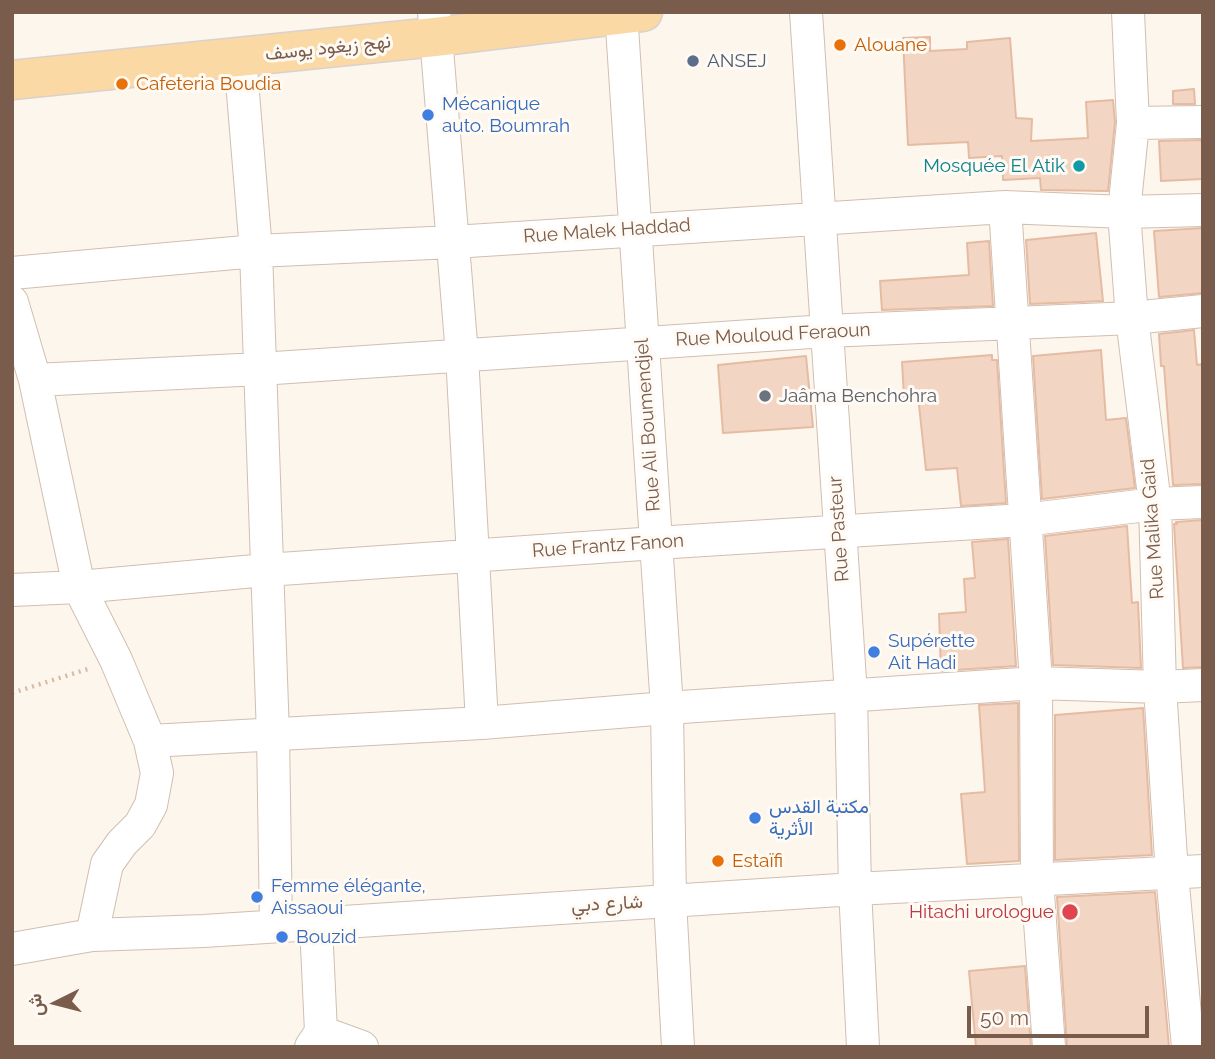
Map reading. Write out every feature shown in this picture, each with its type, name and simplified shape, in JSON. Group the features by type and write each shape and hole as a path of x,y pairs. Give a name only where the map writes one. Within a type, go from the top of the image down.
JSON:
{"main road":[{"name":"نهج زيغود يوسف","path":"12,80 240,57 435,25 628,13"}],"street":[{"name":"Rue Pasteur","path":"806,12 851,695 855,889 863,1047"},
{"name":"Rue Malika Gaid","path":"1128,12 1133,123 1124,212 1132,318 1155,504 1160,687 1187,872 1188,1047"},
{"name":"Rue Ali Boumendjel","path":"628,13 636,229 667,708 670,901 678,1047"},
{"path":"435,25 462,355 482,723"},
{"path":"240,57 256,251 273,735 276,925"},
{"path":"1133,123 1203,122"},
{"name":"Rue Malek Haddad","path":"12,273 256,251 453,242 1005,207 1124,212 1203,210"},
{"path":"1005,207 1036,683 1037,880 1049,1047"},
{"path":"12,302 35,380 79,587 116,660 150,741 157,773 151,805 139,825 107,864 92,935"},
{"name":"Rue Mouloud Feraoun","path":"35,380 260,369 826,331 1132,318 1203,311"},
{"name":"Rue Frantz Fanon","path":"12,590 656,542 1024,520 1155,504 1203,502"},
{"path":"150,741 482,723 1036,683 1160,687 1203,685"},
{"name":"شارع دبي","path":"12,949 92,935 316,925 462,913 855,889 1187,872"},
{"path":"316,925 316,1040 362,1047"}],"path":[{"path":"12,693 116,660"}],"building":[{"path":"930,37 930,51 967,49 967,42 1010,38 1016,118 1032,119 1031,141 1088,138 1086,102 1113,100 1115,122 1108,191 1041,190 1040,178 1003,180 1002,156 969,158 968,142 908,145 903,38"},
{"path":"1194,89 1195,104 1173,104 1173,91"},
{"path":"1203,140 1203,179 1161,181 1159,141"},
{"path":"1203,228 1203,293 1159,297 1154,231"},
{"path":"1096,233 1103,301 1030,304 1026,240"},
{"path":"989,241 993,306 882,310 880,281 969,275 967,243"},
{"path":"1194,330 1197,365 1203,364 1203,484 1173,485 1159,334"},
{"path":"1101,350 1106,420 1126,418 1135,488 1042,499 1033,356"},
{"path":"992,355 992,360 997,360 1006,503 961,506 957,468 926,470 918,396 904,397 902,362"},
{"name":"Jaâma Benchohra","path":"806,356 813,427 723,433 718,365"},
{"path":"1203,520 1203,667 1183,668 1174,524"},
{"path":"1127,526 1132,603 1138,602 1141,668 1053,665 1045,536"},
{"path":"1008,539 1016,666 941,671 939,614 966,612 964,579 975,578 972,542"},
{"path":"1018,703 1019,861 967,864 961,794 985,792 979,705"},
{"path":"1143,708 1152,855 1055,860 1055,715"},
{"path":"1155,892 1169,1047 1067,1047 1057,897"},
{"path":"1025,966 1031,1047 976,1047 969,971"}],"place":[{"name":"Alouane","path":"840,45"},
{"name":"ANSEJ","path":"693,61"},
{"name":"Cafeteria Boudia","path":"122,84"},
{"name":"Mécanique auto. Boumrah","path":"428,115"},
{"name":"Mosquée El Atik","path":"1079,166"},
{"name":"Jaâma Benchohra","path":"765,396"},
{"name":"Supérette Ait Hadi","path":"874,652"},
{"name":"مكتبة القدس الأثرية","path":"755,818"},
{"name":"Estaïfi","path":"718,861"},
{"name":"Femme élégante, Aissaoui","path":"257,897"},
{"name":"Hitachi urologue","path":"1070,912"},
{"name":"Bouzid","path":"282,937"}]}
